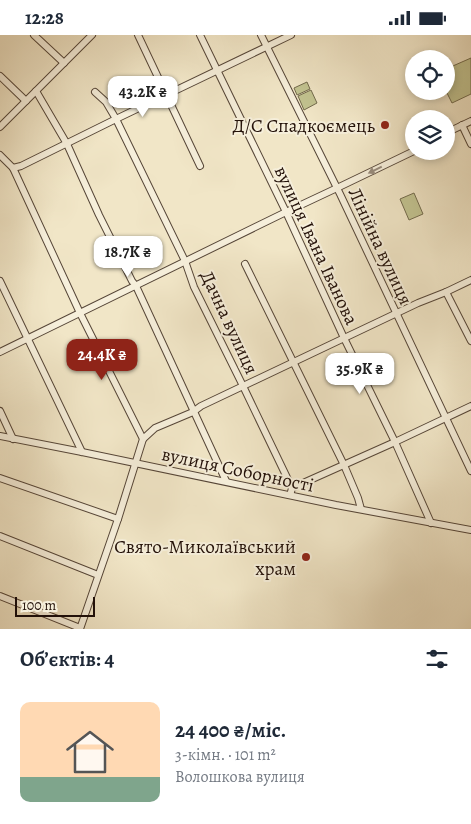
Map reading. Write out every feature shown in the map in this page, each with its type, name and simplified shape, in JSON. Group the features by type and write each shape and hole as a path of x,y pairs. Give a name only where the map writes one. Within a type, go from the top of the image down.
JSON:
{"street":[{"path":"34,35 64,63"},
{"path":"0,127 92,35"},
{"path":"138,35 200,165"},
{"name":"вулиця Івана Іванова","path":"200,35 395,442 431,523"},
{"name":"Лінійна вулиця","path":"261,35 337,189 471,471"},
{"path":"13,168 67,144 291,35"},
{"path":"0,76 26,101"},
{"path":"36,91 67,144 99,215 136,286 226,481"},
{"name":"Дачна вулиця","path":"94,93 106,102 116,119 186,261 194,287 244,386 291,492"},
{"path":"455,128 471,121"},
{"path":"462,125 471,144"},
{"path":"0,155 13,168 80,313 143,439"},
{"path":"0,352 405,155"},
{"path":"245,265 344,465 361,509"},
{"path":"0,596 80,628 118,519 143,439 155,428 193,412 201,406 418,303 471,280"},
{"path":"0,281 82,452"},
{"path":"446,292 471,341"},
{"path":"291,492 344,465 471,406"},
{"path":"0,411 13,439"},
{"name":"вулиця Соборності","path":"0,436 291,492 361,509 471,530"},
{"path":"0,478 118,519"},
{"path":"0,536 98,575"}],"green space":[{"path":"471,58 471,94 452,103 450,100 455,100 455,65"},
{"path":"307,82 310,89 297,95 294,88"},
{"path":"311,90 317,103 304,110 298,96"},
{"path":"414,193 423,214 409,220 400,199"}],"place":[{"name":"Д/С Спадкоємець","path":"385,125"},
{"name":"Свято-Миколаївський храм","path":"306,557"}]}
